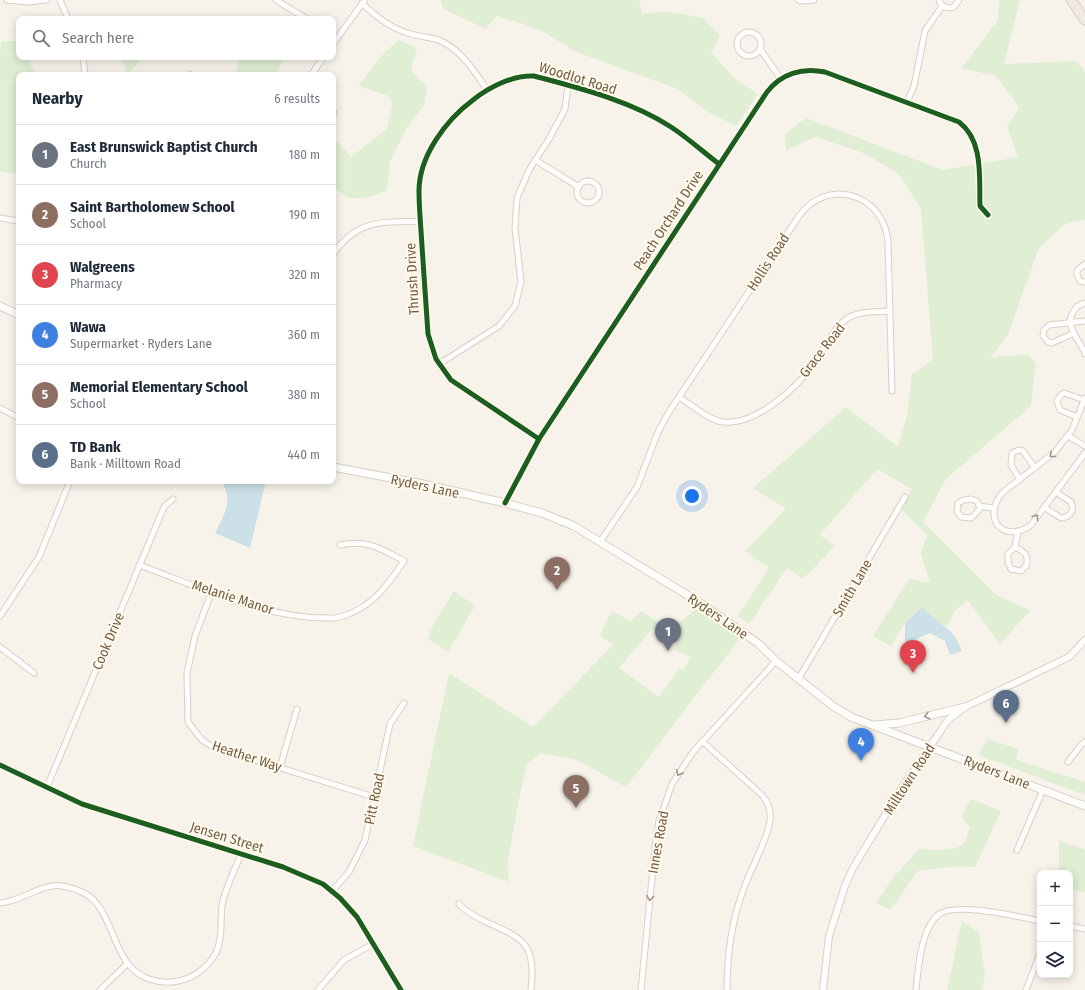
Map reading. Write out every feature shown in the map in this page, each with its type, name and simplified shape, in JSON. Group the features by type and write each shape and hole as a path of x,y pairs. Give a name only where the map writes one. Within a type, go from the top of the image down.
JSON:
{"highway":[{"path":"1071,0 1085,20"}],"main road":[{"path":"0,308 16,314"},
{"name":"Ryders Lane","path":"336,468 423,484 542,514 574,526 702,604 759,644 776,661 833,706 851,717 929,748 1085,806"},
{"path":"873,725 899,723 965,707"}],"street":[{"path":"7,0 27,2 47,0"},
{"path":"60,0 67,16"},
{"path":"276,0 301,16"},
{"path":"798,0 814,0"},
{"path":"939,0 942,6"},
{"path":"942,6 951,8 957,4 959,0"},
{"path":"336,39 363,1 374,15 397,30 441,42 452,47 474,70 487,90"},
{"path":"907,102 914,86 925,31 942,6"},
{"path":"760,49 752,56 744,55 738,50 738,39 743,33 754,33 760,38 760,49 781,79"},
{"path":"83,60 85,72"},
{"path":"313,72 322,60"},
{"name":"Peach Orchard Drive","path":"504,504 539,439 767,92 781,79 798,71 819,71 941,114 959,122 966,128 978,154 980,206 988,215"},
{"name":"Woodlot Road","path":"487,90 500,84 527,76 588,90 654,118 670,127 719,164"},
{"path":"439,364 499,326 515,306 521,282 515,228 515,208 522,184 565,109 568,85"},
{"name":"Thrush Drive","path":"487,90 454,116 441,132 425,163 419,190 428,334 432,351 439,364 458,386 539,439"},
{"path":"536,160 579,187"},
{"path":"585,182 592,182 598,190 597,197 593,202 583,202 578,196 579,187 585,182"},
{"name":"Hollis Road","path":"600,542 637,487 658,432 679,397 799,216 809,205 822,197 837,194 852,196 870,205 885,226 888,241 892,391"},
{"path":"0,218 16,221"},
{"path":"336,250 347,236 367,226 421,221"},
{"path":"1085,264 1077,271 1080,281 1085,282"},
{"path":"1085,302 1075,308 1071,315 1070,323 1085,354"},
{"name":"Grace Road","path":"679,397 716,421 727,423 742,420 761,412 782,398 814,364 843,321 863,313 889,311"},
{"path":"1074,333 1052,343 1048,342 1043,336 1044,330 1049,325 1085,320"},
{"path":"1077,417 1060,410 1057,400 1064,393 1085,399 1077,417 1068,436 1056,452 1002,493 993,508 996,522 1000,527 1004,530 1018,531 1031,525 1085,453"},
{"path":"0,408 16,416"},
{"path":"1068,436 1085,446"},
{"path":"1020,480 1010,465 1011,455 1015,451 1023,451 1035,468"},
{"path":"0,616 39,557 69,484"},
{"path":"1044,507 1059,517 1065,518 1071,514 1073,506 1071,502 1056,492"},
{"name":"Smith Lane","path":"799,678 905,497"},
{"name":"Cook Drive","path":"47,787 164,507 173,499"},
{"path":"979,506 980,509 977,513 968,518 961,517 956,511 958,503 964,500 975,500 979,506 993,508"},
{"path":"1015,547 1025,553 1028,559 1026,566 1021,571 1014,570 1008,562 1008,554 1015,547 1018,531"},
{"name":"Melanie Manor","path":"139,565 260,609 304,616 334,618 364,606 388,585 404,561 377,546 354,542 340,545"},
{"name":"Heather Way","path":"212,591 195,636 187,673 188,722 202,740 213,746 374,797"},
{"name":"Milltown Road","path":"823,990 829,936 845,886 863,850 948,720 965,707 1069,657 1085,640"},
{"path":"0,647 34,673"},
{"name":"Innes Road","path":"641,990 656,838 659,820 672,784 685,762 702,741 776,661"},
{"name":"Pitt Road","path":"332,891 349,872 365,840 390,724 404,703"},
{"path":"280,767 297,709"},
{"path":"702,741 762,795 769,807 770,814 769,826 742,896 730,957 727,990"},
{"path":"1068,762 1081,744 1085,742"},
{"name":"Jensen Street","path":"0,765 82,804 299,873 323,884 332,891 357,917 401,990"},
{"path":"1017,850 1043,790"},
{"path":"0,903 14,902 44,888 55,886 63,886 83,893 91,897 98,904 127,964 141,975 162,982 184,980 204,968 211,960 219,945 222,905 241,854"},
{"path":"459,904 465,912 512,933 525,944 532,963 531,990"},
{"path":"916,990 924,939 930,925 938,914 949,909 974,910 1037,920"},
{"path":"1073,927 1085,929"},
{"path":"318,990 344,960 373,944"},
{"path":"1026,990 1037,962"},
{"path":"100,990 127,964"}],"green space":[{"path":"441,0 639,0 642,14 666,11 703,18 720,35 711,52 732,76 758,94 736,126 710,113 675,88 574,51 544,32 496,16 486,29 443,9"},
{"path":"999,0 1020,0 1004,64 1076,61 1085,72 1085,219 1065,224 1039,248 1007,337 990,358 1027,354 1036,363 1031,406 946,479 923,522 996,595 1030,610 1000,645 968,600 955,611 947,627 933,619 922,607 905,623 891,646 873,636 909,579 930,583 921,554 927,535 900,508 912,489 877,469 820,535 835,546 803,579 787,568 749,624 738,616 769,568 745,551 786,509 753,488 846,407 898,447 907,416 912,374 933,360 921,209 899,174 866,154 816,137 786,150 785,133 806,118 943,170 1018,157 1007,127 1019,107 996,76 961,68 998,20"},
{"path":"16,40 16,60 31,60 30,64 35,72 16,72 16,174 0,171 1,42"},
{"path":"399,40 417,48 411,70 427,87 424,106 407,127 390,161 387,191 364,198 349,198 336,190 336,140 351,157 387,129 393,102 386,95 358,86 384,53"},
{"path":"122,60 140,60 130,72 126,72"},
{"path":"240,60 283,60 277,72 236,72 236,69"},
{"path":"454,591 475,606 448,652 428,639 432,627"},
{"path":"696,609 740,638 626,787 577,760 541,753 527,764 508,859 509,882 413,846 449,673 533,727 613,645 600,635 612,611 631,621 641,611 658,622 619,668 659,697 679,668 683,670 691,657 673,649 681,636 671,630"},
{"path":"988,739 1018,749 1016,760 1085,782 1085,795 978,755"},
{"path":"971,799 1001,811 975,867 946,867 918,871 890,910 876,903 892,879 919,849 949,849 960,846 964,843 970,828 961,816"},
{"path":"1059,840 1085,850 1085,892 1073,890 1073,870 1059,870"},
{"path":"962,921 979,933 985,976 982,990 947,990"}],"water":[{"path":"223,484 265,484 250,548 215,533 225,514 227,496"},
{"path":"922,607 950,631 962,651 950,655 945,641 930,633 905,644 905,623"}],"cycle path":[{"path":"505,503 539,439 767,92 785,76 808,70 825,72 959,122 973,139 980,172 980,206 988,215"},
{"path":"539,439 451,380 436,359 428,334 419,191 420,178 424,165 436,140 453,118 479,95 494,86 510,80 526,76 534,76 605,96 656,118 677,131 719,164"},
{"path":"0,765 82,804 283,867 323,884 340,898 357,917 401,990"}],"place":[{"name":"Saint Bartholomew School","path":"557,590"},
{"name":"East Brunswick Baptist Church","path":"668,651"},
{"name":"Walgreens","path":"913,673"},
{"name":"TD Bank","path":"1006,723"},
{"name":"Wawa","path":"861,761"},
{"name":"Memorial Elementary School","path":"576,808"}]}
